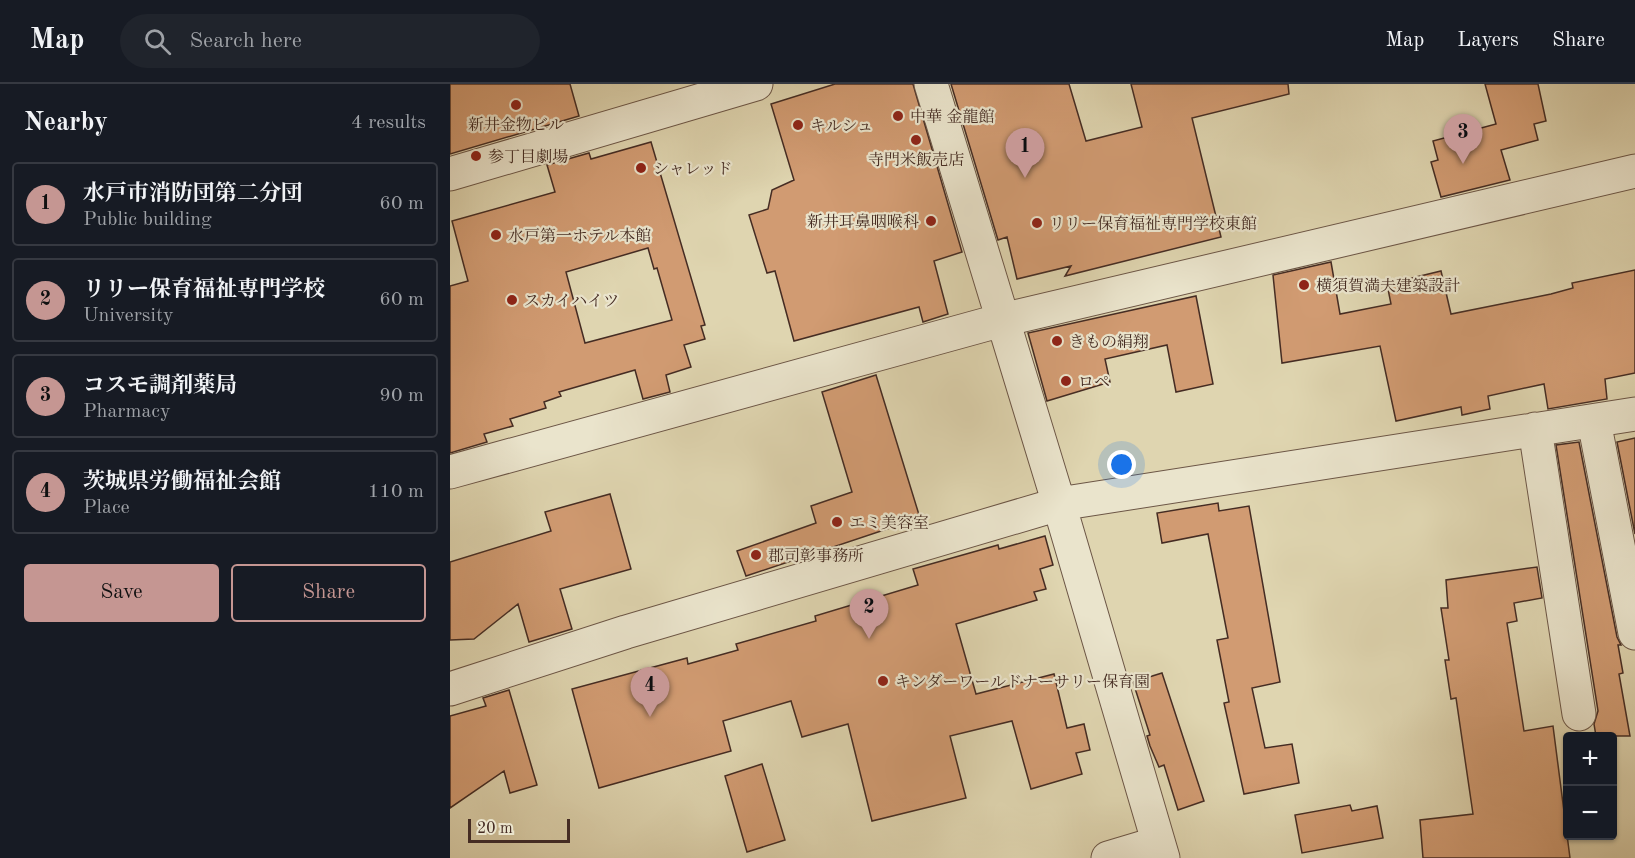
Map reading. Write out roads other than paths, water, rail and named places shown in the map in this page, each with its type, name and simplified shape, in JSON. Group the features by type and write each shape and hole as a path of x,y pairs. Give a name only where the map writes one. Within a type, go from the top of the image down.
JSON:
{"street":[{"path":"450,174 756,84"},
{"path":"931,84 1059,504 1160,850 1108,858"},
{"path":"450,472 1002,320 1635,171"},
{"path":"450,689 626,632 1059,504 1635,414"},
{"path":"1594,421 1635,633"},
{"path":"1535,429 1579,714"}],"place":[{"name":"新井金物ビル","path":"516,105"},
{"name":"中華 金龍館","path":"898,116"},
{"name":"キルシュ","path":"798,125"},
{"name":"寺門米飯売店","path":"916,140"},
{"name":"参丁目劇場","path":"476,156"},
{"name":"コスモ調剤薬局","path":"1463,164"},
{"name":"シャレッド","path":"641,168"},
{"name":"水戸市消防団第二分団","path":"1025,178"},
{"name":"新井耳鼻咽喉科","path":"931,221"},
{"name":"リリー保育福祉専門学校東館","path":"1037,223"},
{"name":"水戸第一ホテル本館","path":"496,235"},
{"name":"横須賀満夫建築設計","path":"1304,285"},
{"name":"スカイハイツ","path":"512,300"},
{"name":"きもの絹翔","path":"1057,341"},
{"name":"ロペ","path":"1066,381"},
{"name":"エミ美容室","path":"837,522"},
{"name":"郡司彰事務所","path":"756,555"},
{"name":"リリー保育福祉専門学校","path":"869,639"},
{"name":"キンダーワールドナーサリー保育園","path":"883,681"},
{"name":"茨城県労働福祉会館","path":"650,717"}]}
